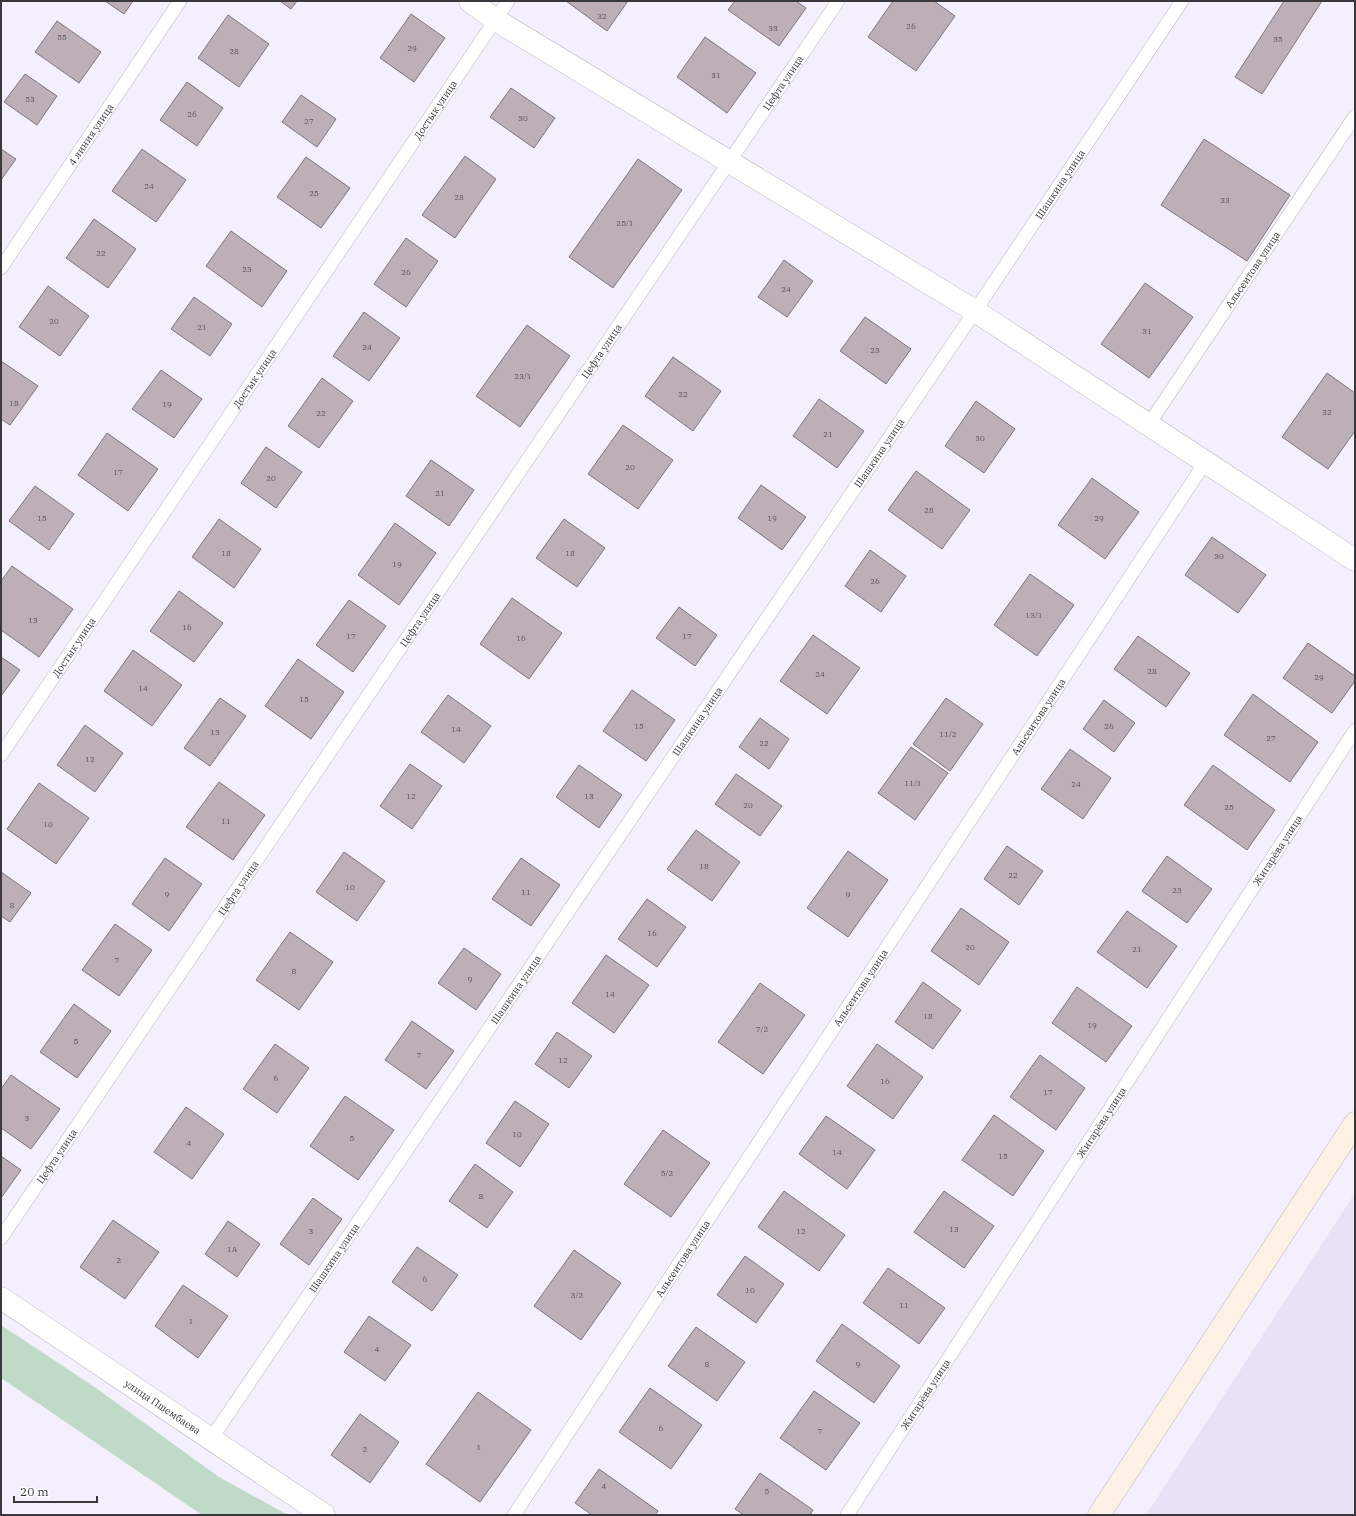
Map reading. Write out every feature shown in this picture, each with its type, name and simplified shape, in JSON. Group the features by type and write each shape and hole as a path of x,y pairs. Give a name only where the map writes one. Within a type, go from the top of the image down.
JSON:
{"street":[{"path":"470,1 496,20 975,311 1206,460 1355,560"},
{"path":"1099,1515 1355,1122"},
{"name":"улица Пшембаева","path":"1,1298 324,1515"}],"lane":[{"name":"4 линия улица","path":"1,268 180,1"},
{"name":"Достык улица","path":"1,755 508,1"},
{"name":"Цефта улица","path":"1,1238 730,163 838,1"},
{"name":"Шашкина улица","path":"211,1439 975,311 1182,1"},
{"name":"Альсеитова улица","path":"1149,424 1355,116"},
{"name":"Альсеитова улица","path":"514,1515 1206,460"},
{"name":"Жигарёва улица","path":"847,1515 1355,730"}],"shaded area":[{"path":"1355,1193 1355,1515 1146,1515"}],"green space":[{"path":"1,1325 96,1388 219,1477 288,1515 202,1515 1,1378"}],"building":[{"path":"105,1 133,1 124,14"},
{"path":"280,1 297,1 291,9"},
{"path":"566,1 628,1 607,31"},
{"path":"735,1 796,1 806,8 779,46 728,10"},
{"path":"893,1 934,1 955,16 916,71 868,37"},
{"path":"1284,1 1322,1 1262,94 1235,77"},
{"path":"411,14 445,38 414,82 380,58"},
{"path":"228,15 269,44 239,87 198,58"},
{"path":"57,21 101,52 79,83 35,52"},
{"path":"705,37 756,73 727,113 677,77"},
{"path":"25,74 57,96 37,125 4,102"},
{"path":"187,82 223,108 197,146 160,120"},
{"path":"511,88 555,118 534,148 490,117"},
{"path":"301,95 336,119 317,147 282,122"},
{"path":"1204,139 1290,195 1247,261 1161,205"},
{"path":"1,149 16,159 1,180"},
{"path":"142,149 186,180 156,222 112,191"},
{"path":"465,156 496,179 455,238 422,215"},
{"path":"306,157 350,188 321,228 277,197"},
{"path":"638,159 682,190 613,288 569,257"},
{"path":"94,219 136,249 108,288 66,258"},
{"path":"231,231 287,271 262,307 206,266"},
{"path":"406,238 438,261 406,307 374,284"},
{"path":"784,260 813,281 787,317 758,297"},
{"path":"1145,283 1193,317 1149,378 1101,344"},
{"path":"48,286 89,316 60,356 19,327"},
{"path":"194,297 232,324 210,356 171,329"},
{"path":"364,312 400,338 369,381 333,356"},
{"path":"865,317 911,349 886,384 840,351"},
{"path":"527,325 570,356 520,427 476,396"},
{"path":"673,357 721,391 693,431 645,396"},
{"path":"1,361 38,386 10,425 1,419"},
{"path":"161,370 202,399 174,438 132,409"},
{"path":"1327,373 1355,393 1355,431 1328,469 1282,437"},
{"path":"322,378 353,401 319,448 288,426"},
{"path":"819,399 864,431 837,468 793,436"},
{"path":"976,401 1015,429 984,473 945,446"},
{"path":"623,425 673,460 638,509 588,474"},
{"path":"107,433 158,469 128,511 78,475"},
{"path":"266,447 302,472 276,508 241,483"},
{"path":"431,460 474,490 449,526 406,496"},
{"path":"916,471 970,510 942,549 888,510"},
{"path":"1092,478 1139,512 1105,559 1058,525"},
{"path":"761,485 806,517 782,550 738,518"},
{"path":"35,486 74,514 49,550 9,521"},
{"path":"219,519 261,549 234,588 192,557"},
{"path":"564,519 605,548 577,587 536,558"},
{"path":"395,523 436,553 399,605 358,575"},
{"path":"1212,537 1266,575 1238,613 1185,575"},
{"path":"870,550 906,576 881,612 845,586"},
{"path":"12,566 73,609 39,657 1,630 1,581"},
{"path":"1030,574 1074,605 1037,656 994,625"},
{"path":"179,591 223,623 194,662 150,631"},
{"path":"512,598 562,633 529,679 480,644"},
{"path":"349,600 386,626 353,672 316,645"},
{"path":"679,607 717,635 695,666 656,638"},
{"path":"813,635 860,668 827,714 780,681"},
{"path":"1138,636 1190,673 1166,707 1114,669"},
{"path":"1308,643 1355,676 1355,681 1332,713 1283,678"},
{"path":"133,650 182,685 152,726 104,691"},
{"path":"1,657 20,670 1,696"},
{"path":"298,659 344,692 311,739 265,706"},
{"path":"632,690 675,720 646,761 603,731"},
{"path":"1253,694 1318,742 1290,782 1224,735"},
{"path":"448,695 491,726 464,763 421,732"},
{"path":"220,698 246,716 210,766 184,748"},
{"path":"946,698 983,724 950,771 913,744"},
{"path":"1104,700 1135,723 1114,752 1083,729"},
{"path":"760,718 789,739 769,769 739,747"},
{"path":"85,725 123,753 95,792 57,765"},
{"path":"911,747 948,773 915,820 878,793"},
{"path":"1070,749 1111,778 1083,819 1041,789"},
{"path":"410,764 442,786 412,829 380,806"},
{"path":"579,765 622,795 599,828 556,797"},
{"path":"1213,765 1275,810 1247,850 1184,805"},
{"path":"736,774 782,806 760,836 715,804"},
{"path":"219,782 265,815 233,860 186,827"},
{"path":"39,783 89,818 56,864 7,829"},
{"path":"696,830 740,862 712,901 667,869"},
{"path":"1007,846 1043,871 1019,905 984,879"},
{"path":"848,851 888,880 848,937 807,908"},
{"path":"344,852 385,881 357,921 316,892"},
{"path":"1167,856 1212,889 1187,923 1142,891"},
{"path":"165,858 202,884 169,931 132,904"},
{"path":"521,858 560,885 531,926 492,899"},
{"path":"1,872 31,893 10,922 1,916"},
{"path":"647,899 686,927 657,967 618,939"},
{"path":"961,908 1009,942 979,985 931,951"},
{"path":"1127,911 1177,946 1147,988 1097,952"},
{"path":"115,924 152,950 119,996 82,970"},
{"path":"290,932 333,962 299,1010 256,980"},
{"path":"464,948 501,974 476,1010 438,983"},
{"path":"606,955 649,985 614,1033 572,1003"},
{"path":"923,982 961,1010 933,1049 895,1022"},
{"path":"760,983 805,1015 763,1074 718,1042"},
{"path":"1077,987 1132,1026 1106,1062 1052,1023"},
{"path":"74,1004 111,1031 77,1078 40,1052"},
{"path":"412,1021 454,1051 426,1089 385,1060"},
{"path":"557,1032 592,1056 569,1088 535,1064"},
{"path":"275,1044 309,1068 277,1113 243,1089"},
{"path":"877,1044 923,1077 893,1119 847,1086"},
{"path":"1040,1055 1085,1088 1056,1130 1010,1097"},
{"path":"11,1075 60,1109 31,1149 1,1128 1,1089"},
{"path":"345,1096 394,1130 358,1180 310,1146"},
{"path":"515,1101 549,1124 520,1167 486,1143"},
{"path":"186,1107 224,1134 192,1179 154,1152"},
{"path":"994,1115 1044,1151 1013,1196 962,1160"},
{"path":"826,1116 875,1150 847,1189 799,1154"},
{"path":"663,1130 710,1163 671,1217 624,1184"},
{"path":"1,1156 21,1170 1,1198"},
{"path":"475,1164 513,1192 487,1228 449,1201"},
{"path":"784,1191 845,1235 819,1271 758,1227"},
{"path":"944,1191 994,1226 964,1268 914,1232"},
{"path":"313,1198 342,1219 309,1265 280,1244"},
{"path":"113,1220 159,1252 125,1299 80,1267"},
{"path":"228,1221 260,1244 237,1277 205,1254"},
{"path":"417,1247 458,1275 432,1311 392,1282"},
{"path":"574,1250 621,1283 581,1340 534,1306"},
{"path":"745,1256 784,1284 756,1323 717,1295"},
{"path":"888,1268 945,1308 919,1344 863,1303"},
{"path":"183,1285 228,1316 198,1358 155,1326"},
{"path":"369,1316 411,1345 385,1381 344,1352"},
{"path":"842,1324 900,1366 874,1403 816,1361"},
{"path":"696,1327 745,1362 717,1401 668,1366"},
{"path":"650,1388 702,1425 671,1469 619,1432"},
{"path":"814,1391 860,1423 826,1470 780,1438"},
{"path":"478,1392 531,1430 480,1502 426,1464"},
{"path":"360,1414 399,1442 370,1483 331,1455"},
{"path":"599,1469 658,1511 655,1515 592,1515 575,1503"},
{"path":"760,1473 813,1510 810,1515 744,1515 735,1509"}]}
